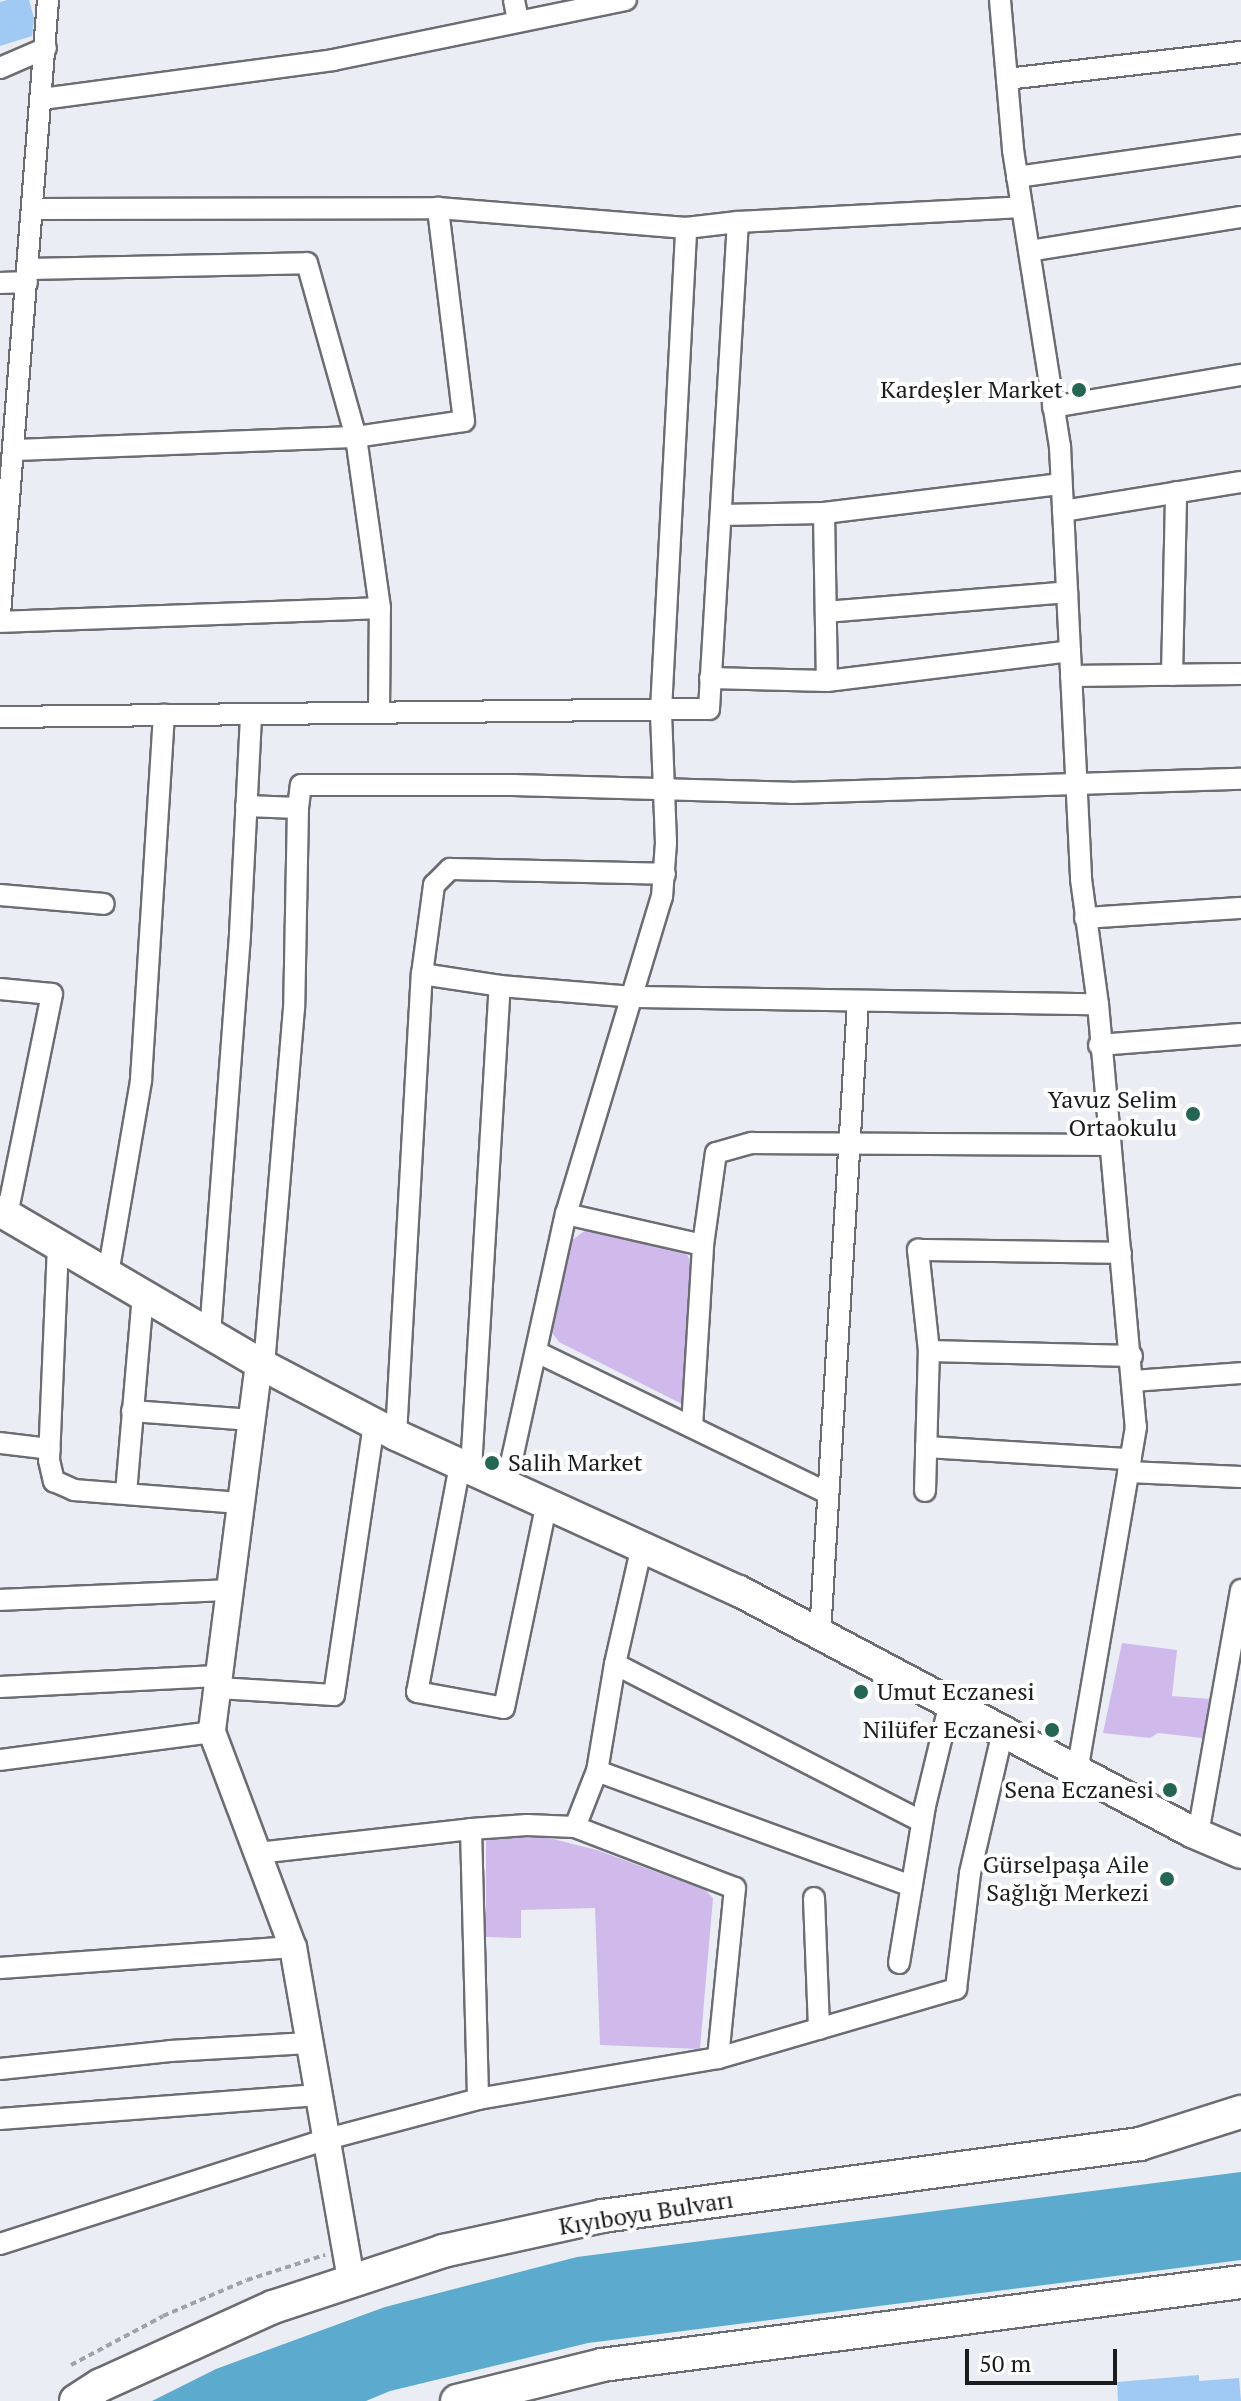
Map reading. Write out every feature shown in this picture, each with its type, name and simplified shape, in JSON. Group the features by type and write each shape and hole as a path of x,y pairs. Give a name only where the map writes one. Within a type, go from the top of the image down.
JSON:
{"main road":[{"path":"3,1213 262,1365 385,1429 739,1591 1077,1771 1241,1853"},
{"name":"Kıyıboyu Bulvarı","path":"76,2401 101,2385 273,2307 443,2251 602,2216 1140,2144 1241,2112"},
{"path":"457,2401 602,2365 1241,2282"}],"street":[{"path":"0,614 13,450 9,389 27,275 48,0"},
{"path":"514,0 518,21"},
{"path":"42,99 333,60 626,0"},
{"path":"1000,0 1017,177 1053,407 1061,484 1085,918 1098,1004 1099,1045 1132,1356 1136,1427 1077,1771"},
{"path":"0,68 46,48"},
{"path":"1007,79 1241,52"},
{"path":"1017,177 1241,145"},
{"path":"33,209 438,208 686,228 738,222 1022,207"},
{"path":"13,450 356,437 464,421 438,208"},
{"path":"1029,251 1241,217"},
{"path":"0,717 709,709 738,222"},
{"path":"506,1486 566,1214 655,925 665,874 661,710 686,228"},
{"path":"0,283 27,275 307,263 356,437 380,608 379,713"},
{"path":"1053,407 1241,375"},
{"path":"1063,511 1241,482"},
{"path":"721,515 824,513 1061,484"},
{"path":"1172,675 1176,492"},
{"path":"824,513 827,681"},
{"path":"826,612 1067,592"},
{"path":"0,622 380,608"},
{"path":"710,678 827,681 1070,651"},
{"path":"1071,676 1241,674"},
{"path":"210,1334 251,714"},
{"path":"108,1274 141,1080 164,715"},
{"path":"351,2280 293,1947 212,1732 239,1503 262,1365 294,1008 301,785 513,785 665,792 791,793 1241,779"},
{"path":"246,806 298,808"},
{"path":"0,1687 217,1682 334,1695 385,1429 422,974 434,885 450,869 665,874"},
{"path":"0,895 104,904"},
{"path":"1085,918 1241,908"},
{"path":"422,974 500,986 633,997 1098,1004"},
{"path":"500,986 466,1467 417,1692 504,1708 547,1502"},
{"path":"0,989 52,994 3,1213"},
{"path":"820,1634 858,1001"},
{"path":"1099,1045 1241,1034"},
{"path":"692,1427 703,1245 716,1153 752,1143 1109,1145"},
{"path":"566,1214 703,1245"},
{"path":"58,1245 49,1472 63,1487 239,1503"},
{"path":"925,1491 929,1351 918,1250 1121,1253"},
{"path":"126,1493 143,1295"},
{"path":"929,1351 1132,1356"},
{"path":"537,1352 828,1493"},
{"path":"1133,1381 1241,1373"},
{"path":"132,1411 252,1420"},
{"path":"0,1443 50,1449"},
{"path":"926,1447 1241,1477"},
{"path":"575,1827 597,1771 615,1664 642,1546"},
{"path":"0,1600 228,1590"},
{"path":"1198,1834 1241,1590"},
{"path":"615,1664 922,1822"},
{"path":"899,1963 922,1822 950,1703"},
{"path":"0,2244 327,2139 478,2099 718,2058 956,1989 970,1873 1003,1731"},
{"path":"0,1760 212,1732"},
{"path":"597,1771 912,1886"},
{"path":"258,1853 471,1829 527,1825 575,1827 735,1888 718,2058"},
{"path":"471,1829 478,2099"},
{"path":"814,1898 819,2029"},
{"path":"0,1968 293,1947"},
{"path":"0,2069 170,2051 309,2043"},
{"path":"0,2119 318,2095"}],"path":[{"path":"71,2365 163,2316 247,2280 345,2248"}],"shaded area":[{"path":"587,1229 683,1249 691,1261 682,1404 559,1342 547,1326 567,1244"},
{"path":"1122,1643 1177,1650 1172,1696 1223,1700 1220,1740 1158,1733 1150,1738 1103,1733"},
{"path":"545,1837 597,1850 705,1890 713,1898 700,2049 600,2045 595,1908 521,1910 521,1938 486,1937 486,1839"}],"water":[{"path":"1241,2172 1241,2260 588,2343 390,2391 366,2401 152,2401 216,2369 385,2307 577,2257"}],"building":[{"path":"29,0 34,18 32,36 0,46 0,2"},
{"path":"1199,2375 1199,2381 1239,2378 1241,2401 1118,2401 1117,2382"}],"place":[{"name":"Kardeşler Market","path":"1079,390"},
{"name":"Yavuz Selim Ortaokulu","path":"1193,1114"},
{"name":"Salih Market","path":"492,1463"},
{"name":"Umut Eczanesi","path":"861,1692"},
{"name":"Nilüfer Eczanesi","path":"1052,1730"},
{"name":"Sena Eczanesi","path":"1170,1790"},
{"name":"Gürselpaşa Aile Sağlığı Merkezi","path":"1167,1879"}]}
